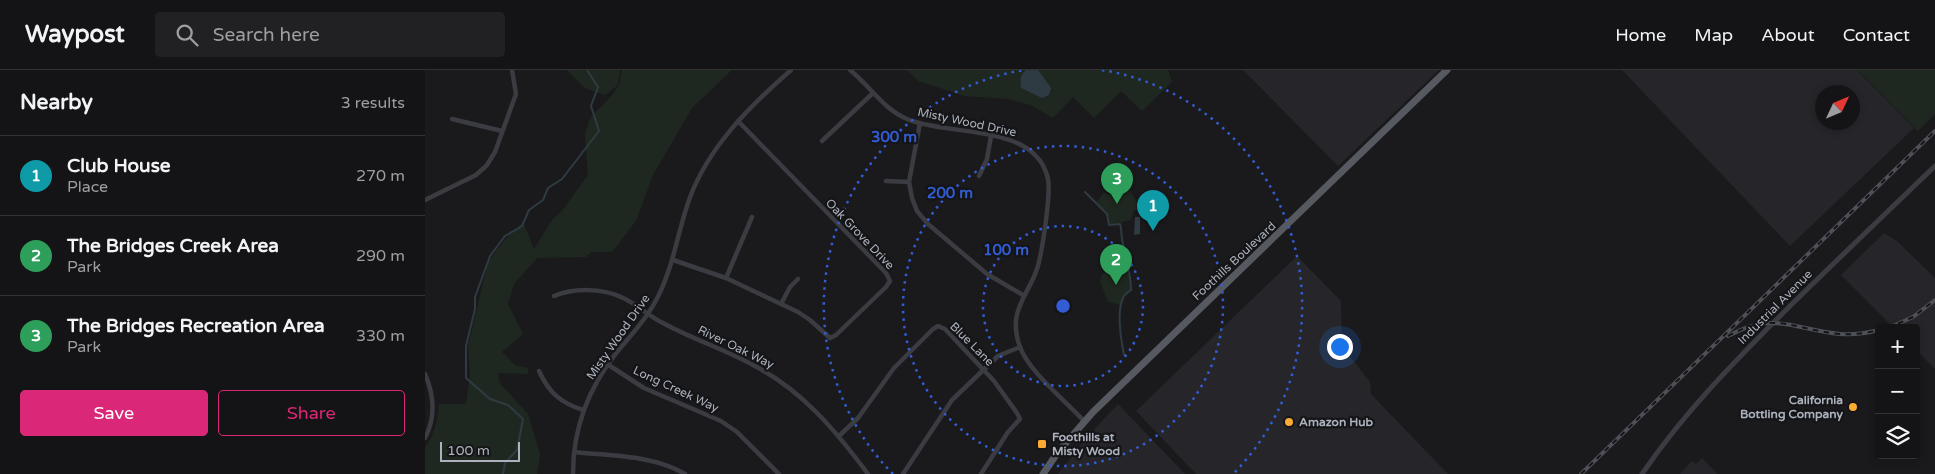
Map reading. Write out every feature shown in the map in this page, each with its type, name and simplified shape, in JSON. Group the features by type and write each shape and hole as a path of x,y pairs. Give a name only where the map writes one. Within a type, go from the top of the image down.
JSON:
{"main road":[{"name":"Foothills Boulevard","path":"1043,474 1057,452 1084,421 1447,70"}],"street":[{"path":"425,200 476,175 487,165 495,152 516,94 512,70"},
{"name":"Misty Wood Drive","path":"573,474 574,452 583,410 607,364 648,314 660,292 673,260 695,184 717,146 738,122 791,70"},
{"name":"Misty Wood Drive","path":"851,70 896,114 920,123 1010,140 1028,148 1041,162 1048,179 1048,198 1038,265 1023,295 1016,322 1020,347 1029,364 1084,421"},
{"path":"822,141 873,93"},
{"path":"452,120 502,131"},
{"name":"Oak Grove Drive","path":"673,260 726,278 781,304 810,320 830,338 836,335 890,281 886,273 738,122"},
{"path":"920,123 909,182 914,205 928,224 993,279 1023,295"},
{"path":"979,176 987,159 991,136"},
{"name":"Industrial Avenue","path":"1642,474 1673,431 1705,393 1772,322 1935,166"},
{"path":"886,181 909,182"},
{"path":"726,278 751,218"},
{"path":"781,304 790,287 798,279"},
{"name":"River Oak Way","path":"554,296 570,291 606,293 621,297 660,322 754,365 808,404 839,436 868,474"},
{"name":"Blue Lane","path":"839,436 857,418 894,368 938,326 945,329 994,381 1020,419 1008,432 981,474"},
{"path":"903,474 948,404 998,356 1020,347"},
{"name":"Long Creek Way","path":"607,364 644,388 721,421 737,432 779,474"},
{"path":"539,371 545,384 555,397 570,406 583,410"},
{"path":"425,374 433,400 432,418 425,438"},
{"path":"574,452 645,460 665,465 685,474"}],"shaded area":[{"path":"567,70 620,70 618,85 605,95 585,88"},
{"path":"622,70 732,70 692,108 653,175 636,221 612,252 591,252 586,257 537,258 514,284 508,304 523,334 502,352 515,365 528,368 528,374 498,373 499,382 528,414 540,454 537,474 425,474 425,448 432,436 437,421 439,404 466,404 470,375 468,346 488,262 504,241 523,222 534,249 552,220 562,211 588,175 585,133 591,117 619,85"},
{"path":"907,70 1168,70 1172,82 1142,111 1121,91 1094,118 1073,97 1053,118 1031,105 1007,99 965,96 918,81"},
{"path":"1026,70 1038,70 1051,88 1049,95 1042,98 1021,88 1021,78"},
{"path":"1243,70 1439,70 1338,166"},
{"path":"1622,70 1857,70 1914,128 1790,246"},
{"path":"1858,70 1935,70 1935,114 1918,131"},
{"path":"1114,181 1131,184 1128,187 1141,210 1134,210 1131,220 1109,225 1107,214 1096,203 1104,192 1108,195 1112,193"},
{"path":"1135,217 1140,217 1140,234 1134,235"},
{"path":"1884,233 1897,241 1935,278 1935,369 1920,354 1920,324 1890,324 1841,275"},
{"path":"1297,256 1341,301 1342,346 1370,382 1371,394 1448,474 1196,474 1136,411"},
{"path":"1127,265 1131,279 1131,290 1123,297 1121,305 1108,302 1100,281 1102,274"},
{"path":"1118,404 1185,474 1058,474 1089,435"},
{"path":"1702,458 1717,474 1680,474 1692,461 1696,464"}],"waterway":[{"path":"503,474 505,463 517,450 523,419 508,405 490,399 466,378 466,346 475,309 475,297 490,256 505,236 522,226 529,210 543,200 548,188 562,179 599,131 591,106 598,87 587,70"},
{"path":"1085,192 1107,214 1109,225 1120,224 1121,226 1131,290 1124,297 1120,311 1124,355"}],"railway":[{"path":"1581,474 1935,131"},
{"path":"1897,324 1913,317 1935,300"},
{"path":"1728,336 1744,328 1772,323 1840,334 1860,334 1875,331"}],"place":[{"name":"The Bridges Recreation Area","path":"1117,204"},
{"name":"Club House","path":"1153,231"},
{"name":"The Bridges Creek Area","path":"1116,285"},
{"name":"California Bottling Company","path":"1853,407"},
{"name":"Amazon Hub","path":"1289,422"},
{"name":"Foothills at Misty Wood","path":"1042,444"}]}
